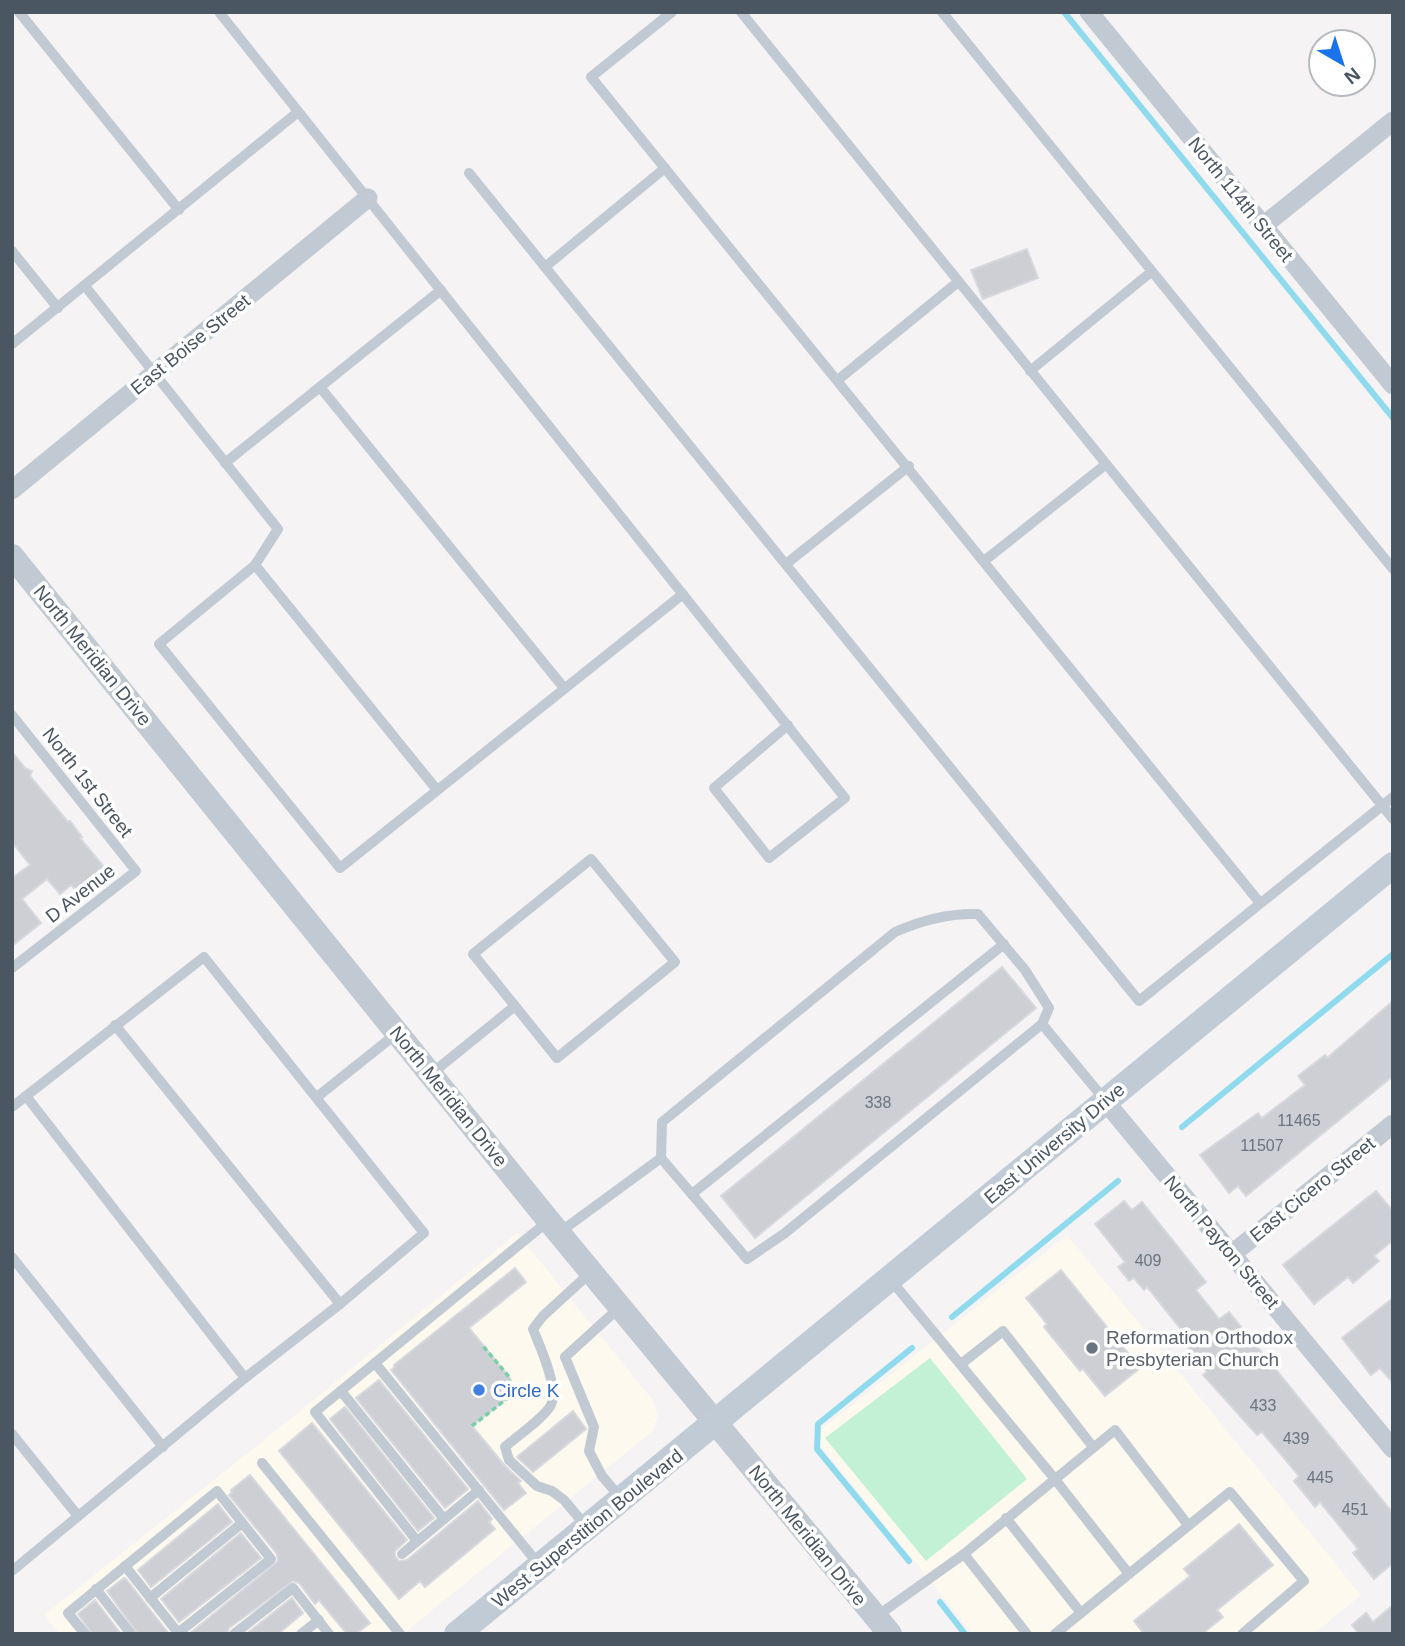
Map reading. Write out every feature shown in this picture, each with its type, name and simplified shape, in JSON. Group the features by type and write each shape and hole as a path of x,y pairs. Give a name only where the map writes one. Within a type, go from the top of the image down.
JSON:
{"main road":[{"name":"East University Drive","path":"716,1422 1393,865"},
{"name":"West Superstition Boulevard","path":"457,1634 716,1422"}],"street":[{"name":"North 114th Street","path":"1089,12 1393,385"},
{"path":"1263,226 1393,121"},
{"name":"East Boise Street","path":"12,490 368,198"},
{"name":"North Meridian Drive","path":"12,556 554,1227 883,1625"},
{"name":"North Payton Street","path":"1105,1101 1232,1254 1386,1425 1393,1449"},
{"name":"East Cicero Street","path":"1232,1254 1393,1124"}],"lane":[{"path":"12,16 18,12 179,209"},
{"path":"219,12 788,725 845,798 769,858 714,788 788,725"},
{"path":"672,12 592,77 839,379 1260,903"},
{"path":"741,12 1393,819"},
{"path":"942,12 1393,569"},
{"path":"12,344 298,112"},
{"path":"545,267 665,168"},
{"path":"469,173 1139,1001 1393,797"},
{"path":"12,251 58,308"},
{"path":"1030,371 1151,272"},
{"path":"839,379 958,282"},
{"path":"85,286 278,529 255,565 159,644 340,868 683,594"},
{"path":"225,463 441,290"},
{"path":"320,387 564,688"},
{"path":"984,561 1105,465"},
{"path":"786,564 909,466"},
{"path":"255,565 437,790"},
{"name":"North 1st Street","path":"12,715 136,870"},
{"path":"591,859 675,962 558,1058 515,1006 473,954 591,859"},
{"name":"D Avenue","path":"12,968 136,870"},
{"path":"956,913 978,914 1025,970 1049,1008 1042,1024 785,1233 747,1259 662,1158 662,1122 895,932 915,923 956,913"},
{"path":"692,1194 1004,944"},
{"path":"12,1107 204,957 424,1233 12,1571"},
{"path":"431,1074 515,1006"},
{"path":"1042,1024 1105,1101"},
{"path":"115,1025 340,1304"},
{"path":"317,1097 397,1032"},
{"path":"26,1096 245,1378"},
{"path":"417,1541 315,1412 554,1227 662,1158"},
{"path":"12,1257 163,1447"},
{"path":"588,1528 564,1500 552,1491 537,1486 509,1460 505,1447 550,1407 554,1395 547,1366 533,1329 543,1316 592,1272"},
{"path":"890,1279 1054,1478 1129,1574"},
{"path":"621,1307 565,1357 594,1427 589,1451 602,1476 623,1499"},
{"path":"961,1364 1003,1331 1093,1447"},
{"path":"375,1363 540,1566"},
{"path":"341,1391 444,1519"},
{"path":"883,1625 1006,1518 1115,1430 1188,1525"},
{"path":"12,1434 78,1516"},
{"path":"262,1463 400,1634"},
{"path":"402,1554 479,1490"},
{"path":"85,1634 68,1613 96,1589 217,1491 271,1559 179,1633 125,1566"},
{"path":"1055,1634 1230,1492 1304,1581 1242,1634"},
{"path":"1006,1518 1081,1613"},
{"path":"150,1598 242,1523"},
{"path":"964,1554 1027,1634"},
{"path":"234,1634 293,1588 329,1634"},
{"path":"96,1589 131,1634"},
{"path":"301,1634 319,1620"}],"path":[{"path":"472,1426 509,1397 510,1378 484,1346"}],"shaded area":[{"path":"517,1233 652,1399 658,1415 653,1431 403,1634 60,1634 44,1615 288,1421"},
{"path":"1067,1235 1361,1595 1313,1634 973,1634 813,1436"}],"green space":[{"path":"930,1358 1027,1479 926,1561 825,1438"}],"building":[{"path":"1027,249 1038,278 983,299 971,270"},
{"path":"12,752 25,768 32,771 30,776 68,822 70,821 104,867 76,890 71,885 60,894 47,879 22,899 41,923 12,946 12,878 30,865 12,842"},
{"path":"1002,967 1036,1008 755,1238 721,1196"},
{"path":"1393,1001 1393,1076 1246,1196 1238,1186 1229,1193 1200,1155 1258,1113 1262,1118 1305,1085 1298,1076 1325,1055 1327,1058"},
{"path":"1376,1191 1393,1211 1393,1240 1374,1256 1379,1261 1353,1283 1348,1277 1314,1304 1283,1265"},
{"path":"1124,1201 1132,1210 1142,1202 1206,1282 1196,1290 1219,1319 1229,1312 1393,1513 1393,1563 1374,1579 1353,1553 1358,1549 1320,1502 1315,1507 1294,1481 1299,1476 1262,1432 1257,1435 1203,1375 1207,1372 1179,1336 1183,1332 1147,1287 1144,1290 1134,1278 1129,1281 1118,1267 1125,1262 1095,1224"},
{"path":"515,1268 526,1282 469,1328 510,1378 509,1397 472,1426 521,1481 518,1483 526,1493 504,1510 391,1370"},
{"name":"Reformation Orthodox Presbyterian Church","path":"1061,1270 1140,1368 1105,1396 1083,1369 1080,1371 1044,1327 1047,1324 1026,1298"},
{"path":"1393,1298 1393,1383 1380,1368 1371,1375 1342,1338"},
{"path":"379,1380 468,1489 445,1508 356,1398"},
{"path":"345,1407 434,1518 418,1531 330,1419"},
{"name":"Circle K","path":"573,1411 586,1429 533,1472 517,1457"},
{"path":"312,1423 407,1540 395,1551 399,1561 407,1560 478,1501 492,1519 489,1522 495,1529 425,1587 420,1581 399,1599 279,1451"},
{"path":"250,1475 370,1623 356,1634 347,1634 319,1600 315,1604 299,1583 293,1581 229,1628 227,1634 189,1634 278,1561 277,1554 229,1495 231,1490"},
{"path":"218,1504 232,1522 151,1587 138,1570"},
{"path":"1239,1524 1273,1565 1217,1610 1223,1617 1202,1634 1144,1634 1134,1621 1190,1576 1184,1569"},
{"path":"241,1533 261,1558 179,1622 161,1599"},
{"path":"124,1578 169,1634 138,1634 107,1591"},
{"path":"292,1598 303,1613 278,1634 246,1634"},
{"path":"95,1600 121,1634 92,1634 78,1614"},
{"path":"1393,1605 1393,1634 1359,1634 1352,1625 1366,1613 1373,1622"}],"waterway":[{"path":"1064,12 1393,418"},
{"path":"1182,1127 1393,954"},
{"path":"952,1317 1118,1181"},
{"path":"909,1561 817,1449 818,1424 912,1348"},
{"path":"940,1602 965,1634"}],"place":[{"name":"Reformation Orthodox Presbyterian Church","path":"1092,1348"},
{"name":"Circle K","path":"479,1390"}]}
